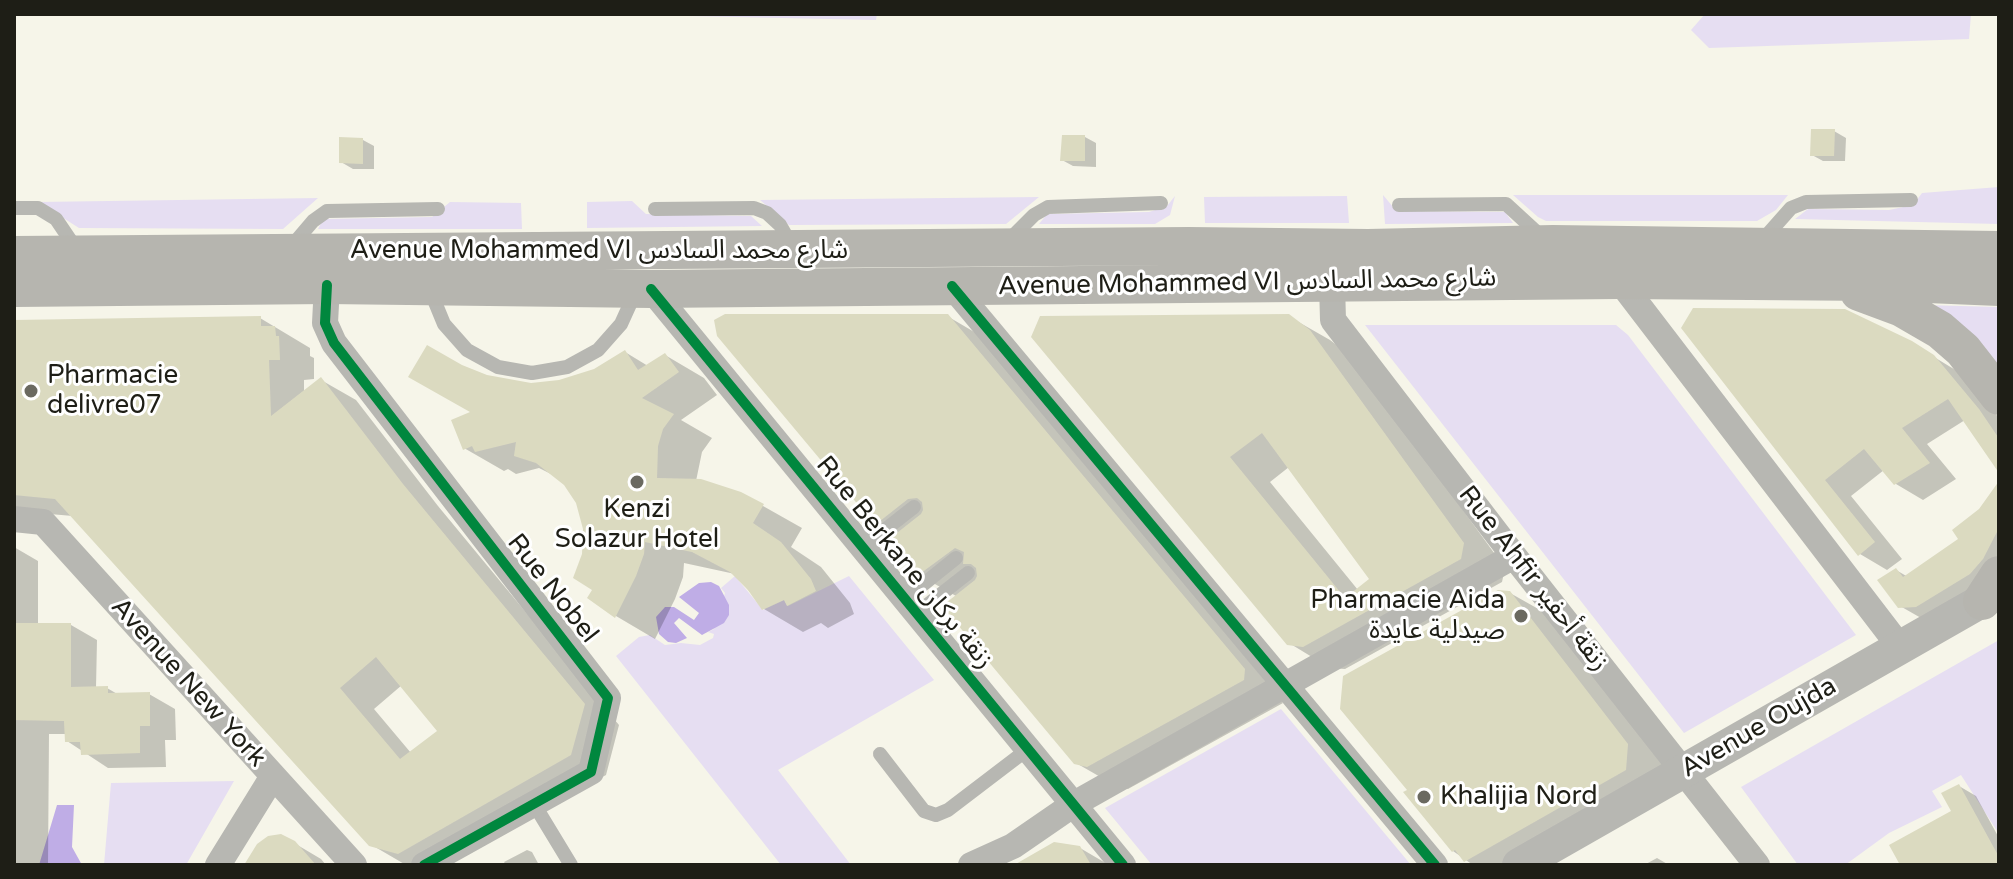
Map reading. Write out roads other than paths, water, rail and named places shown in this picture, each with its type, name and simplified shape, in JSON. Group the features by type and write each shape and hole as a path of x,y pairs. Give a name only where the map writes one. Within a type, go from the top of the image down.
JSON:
{"main road":[{"name":"Avenue Mohammed VI شارع محمد السادس","path":"14,255 1368,248 1549,244 1999,250"},
{"name":"Avenue Mohammed VI شارع محمد السادس","path":"14,288 327,285 644,289 1619,280 1999,287"},
{"path":"1830,283 1875,296 1940,330 1963,350 1999,396"}],"street":[{"path":"1619,280 1900,647"},
{"name":"Rue Ahfir زنقة أحفير","path":"1332,284 1333,320 1757,865"},
{"name":"Rue Nobel","path":"327,285 325,323 334,343 608,698 591,772 424,865"},
{"path":"952,286 1435,865"},
{"name":"Rue Berkane زنقة بركان","path":"644,289 863,547 1123,865"},
{"name":"Avenue New York","path":"14,519 43,522 354,865"},
{"path":"971,865 1013,846 1074,804 1514,556"},
{"name":"Avenue Oujda","path":"1519,865 1900,647 1993,589"},
{"path":"218,865 273,776"}],"lane":[{"path":"1756,248 1791,208 1806,202 1911,200"},
{"path":"1001,248 1024,224 1048,207 1161,203"},
{"path":"1399,205 1506,204 1549,244"},
{"path":"14,208 38,208 56,219 80,254"},
{"path":"655,209 754,208 767,213 780,225 795,249"},
{"path":"287,253 313,221 327,211 438,209"},
{"path":"429,286 444,324 467,350 498,367 532,373 567,367 598,350 621,324 644,289"},
{"path":"863,547 914,507"},
{"path":"911,606 956,558"},
{"path":"911,606 968,573"},
{"path":"880,754 924,811 936,815 948,810 1028,749"},
{"path":"534,804 571,865"}],"place":[{"name":"Pharmacie delivre07","path":"31,391"},
{"name":"Kenzi Solazur Hotel","path":"637,482"},
{"name":"Pharmacie Aida صيدلية عايدة","path":"1521,616"},
{"name":"Khalijia Nord","path":"1424,797"}]}
